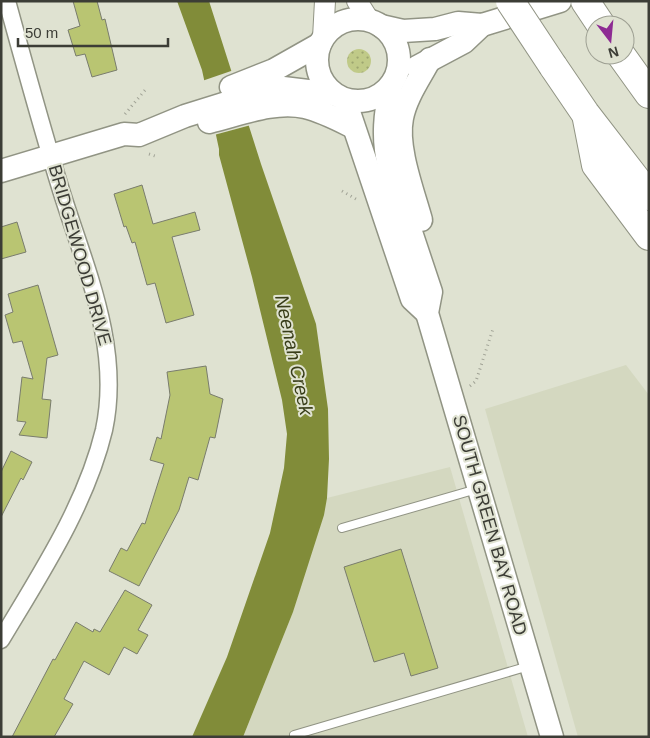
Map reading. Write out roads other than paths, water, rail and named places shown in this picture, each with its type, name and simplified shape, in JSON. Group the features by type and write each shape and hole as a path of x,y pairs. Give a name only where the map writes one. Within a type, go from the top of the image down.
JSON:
{"highway":[{"path":"510,1 585,113 649,196"},
{"path":"585,1 594,15"},
{"path":"628,65 649,94"},
{"path":"585,113 596,166 649,236"}],"main road":[{"path":"206,110 249,96 274,70 321,41 331,28 343,21 356,19 404,31 435,29 458,23 482,25 560,1"},
{"path":"375,23 391,35 397,47 399,60 394,79"},
{"path":"1,171 132,134 163,134 206,110 249,96 283,88 339,97 357,102 369,100 381,94 394,79 464,42 482,25"},
{"path":"321,41 316,62 318,74 324,85 339,97"},
{"path":"429,302 430,252 409,175 401,120 410,94 430,60"},
{"name":"SOUTH GREEN BAY ROAD","path":"394,79 384,122 385,151 552,737"},
{"path":"249,96 278,106 305,107 328,114 353,126"},
{"name":"SOUTH GREEN BAY ROAD","path":"339,97 353,126 412,299 429,302"}],"street":[{"name":"BRIDGEWOOD DRIVE","path":"1,640 88,483 104,429 108,393 108,349 98,305 7,1"},
{"path":"321,41 326,1"},
{"path":"357,1 375,23"}],"lane":[{"path":"342,528 480,488"},
{"path":"294,735 531,665"}],"water":[{"name":"Neenah Creek","path":"177,1 209,1 261,164 316,324 328,409 329,459 324,515 293,612 243,737 192,737 227,657 270,533 284,468 287,434 282,400 252,277 219,155 202,70"}]}
